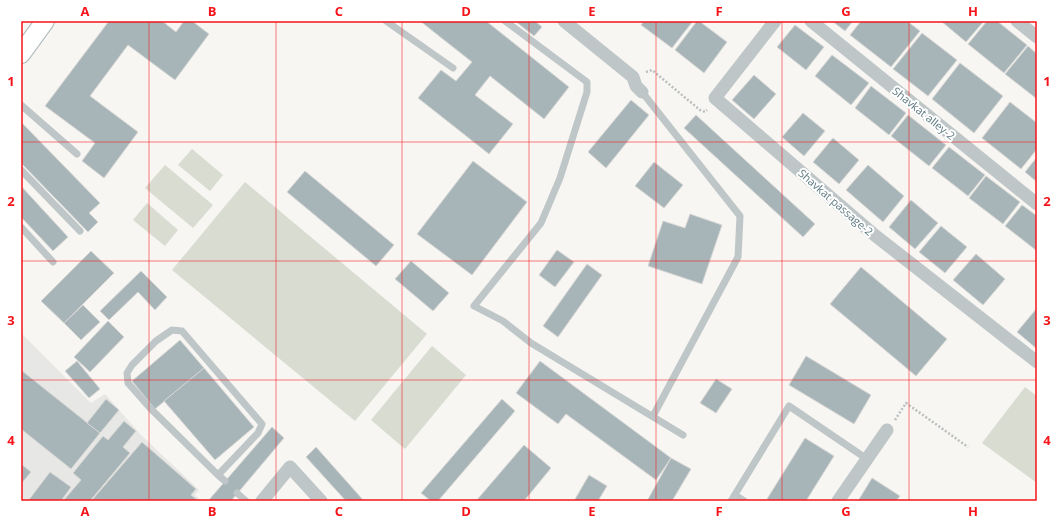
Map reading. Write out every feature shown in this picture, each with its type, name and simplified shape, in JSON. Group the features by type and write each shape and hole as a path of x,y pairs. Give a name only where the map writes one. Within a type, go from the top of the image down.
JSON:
{"main road":[{"path":"21,54 41,22"}],"street":[{"path":"564,21 633,78 636,86 642,92"},
{"path":"715,98 775,21"},
{"name":"Shavkat alley-2","path":"811,21 1037,204"},
{"path":"1017,21 1037,37"},
{"name":"Shavkat passage-2","path":"715,98 872,233 1037,362"},
{"path":"838,501 887,430"},
{"path":"262,501 290,467 321,501"}],"lane":[{"path":"386,21 453,68"},
{"path":"506,21 587,82 587,92 560,178 541,223 474,306 503,321 531,343 683,434"},
{"path":"642,92 740,216 738,257 652,416"},
{"path":"21,105 77,154"},
{"path":"21,170 80,231"},
{"path":"21,227 52,262"},
{"path":"218,475 258,433 262,424 182,331 172,330 156,340 132,365 127,373 128,383 150,408 218,475 225,481"},
{"path":"744,501 733,498 790,406 867,460"},
{"path":"237,493 246,501"}],"path":[{"path":"633,78 652,70 700,110 705,112 715,98"},
{"path":"887,430 906,404 968,447"}],"shaded area":[{"path":"192,149 223,175 210,191 178,165"},
{"path":"165,165 213,205 193,228 145,188"},
{"path":"245,182 427,334 355,421 172,270"},
{"path":"147,203 178,230 165,246 133,220"},
{"path":"21,333 91,403 105,394 141,435 199,490 195,495 202,501 21,501"},
{"path":"432,346 466,375 405,449 371,420"},
{"path":"1025,387 1037,396 1037,483 982,443"}],"building":[{"path":"109,21 162,21 176,32 184,21 192,21 209,34 175,80 128,45 90,96 138,132 104,178 82,161 95,143 45,106"},
{"path":"420,21 486,21 569,87 544,119 490,76 475,95 513,124 489,154 418,98 441,70 456,81 472,62"},
{"path":"515,21 535,21 542,27 534,36"},
{"path":"644,21 693,21 672,48 641,25"},
{"path":"697,21 727,42 704,73 675,50"},
{"path":"832,21 853,21 845,31"},
{"path":"861,21 907,21 920,31 891,67 850,35"},
{"path":"941,21 984,21 966,42"},
{"path":"987,21 997,21 1027,45 1004,73 968,44"},
{"path":"795,25 824,47 806,70 777,47"},
{"path":"922,33 957,60 928,96 893,69"},
{"path":"1028,46 1037,54 1037,99 1005,74"},
{"path":"832,55 869,83 851,105 815,76"},
{"path":"960,63 1003,96 974,133 932,99"},
{"path":"754,75 776,94 754,119 732,100"},
{"path":"871,86 906,113 889,135 855,108"},
{"path":"631,100 649,115 606,168 588,152"},
{"path":"1010,102 1037,123 1037,149 1021,169 982,138"},
{"path":"803,113 825,131 804,156 782,137"},
{"path":"696,115 815,224 803,237 684,128"},
{"path":"908,115 946,145 929,166 891,136"},
{"path":"21,122 100,203 89,213 98,222 88,232 21,163"},
{"path":"833,138 859,160 839,184 813,162"},
{"path":"949,147 985,175 968,196 932,168"},
{"path":"1037,157 1037,182 1025,172"},
{"path":"473,161 527,202 472,275 417,234"},
{"path":"654,162 683,185 664,208 635,186"},
{"path":"868,165 904,196 883,222 846,190"},
{"path":"305,171 394,245 376,266 287,192"},
{"path":"986,176 1020,202 1003,224 969,198"},
{"path":"21,186 68,237 53,251 21,217"},
{"path":"911,200 938,223 915,249 889,227"},
{"path":"1022,205 1037,216 1037,251 1005,226"},
{"path":"690,214 722,225 702,284 648,266 663,221 685,228"},
{"path":"941,226 967,247 945,273 919,252"},
{"path":"557,250 574,262 555,287 539,275"},
{"path":"91,251 114,273 64,323 41,301"},
{"path":"976,254 1005,279 983,305 953,280"},
{"path":"411,261 449,293 433,311 395,279"},
{"path":"587,264 602,275 558,337 543,326"},
{"path":"861,267 947,339 916,376 830,304"},
{"path":"141,271 167,297 155,310 138,292 109,320 100,311"},
{"path":"83,305 100,322 81,340 64,323"},
{"path":"1037,308 1037,349 1017,332"},
{"path":"108,321 124,337 90,372 74,357"},
{"path":"180,340 204,368 155,409 132,381"},
{"path":"806,356 871,395 854,424 789,385"},
{"path":"77,361 100,389 89,398 65,371"},
{"path":"540,361 671,458 656,480 566,414 558,424 516,393"},
{"path":"204,368 254,427 215,460 164,401"},
{"path":"21,370 100,433 71,469 21,429"},
{"path":"716,379 732,389 716,413 700,403"},
{"path":"106,399 119,410 100,433 87,423"},
{"path":"502,399 515,411 438,501 431,501 421,493"},
{"path":"124,421 136,431 123,447 130,453 90,501 63,501 81,480 73,473 103,436 108,440"},
{"path":"272,427 284,438 231,501 208,501"},
{"path":"805,438 834,456 806,501 771,501 767,499"},
{"path":"142,442 196,489 191,495 199,501 92,500"},
{"path":"524,445 551,468 524,501 476,501"},
{"path":"316,447 364,501 346,501 306,457"},
{"path":"671,458 691,469 672,501 647,501"},
{"path":"21,464 31,472 21,484"},
{"path":"50,472 71,487 61,501 28,501"},
{"path":"589,475 607,486 598,501 574,501"},
{"path":"872,478 900,496 896,501 858,501"}]}
